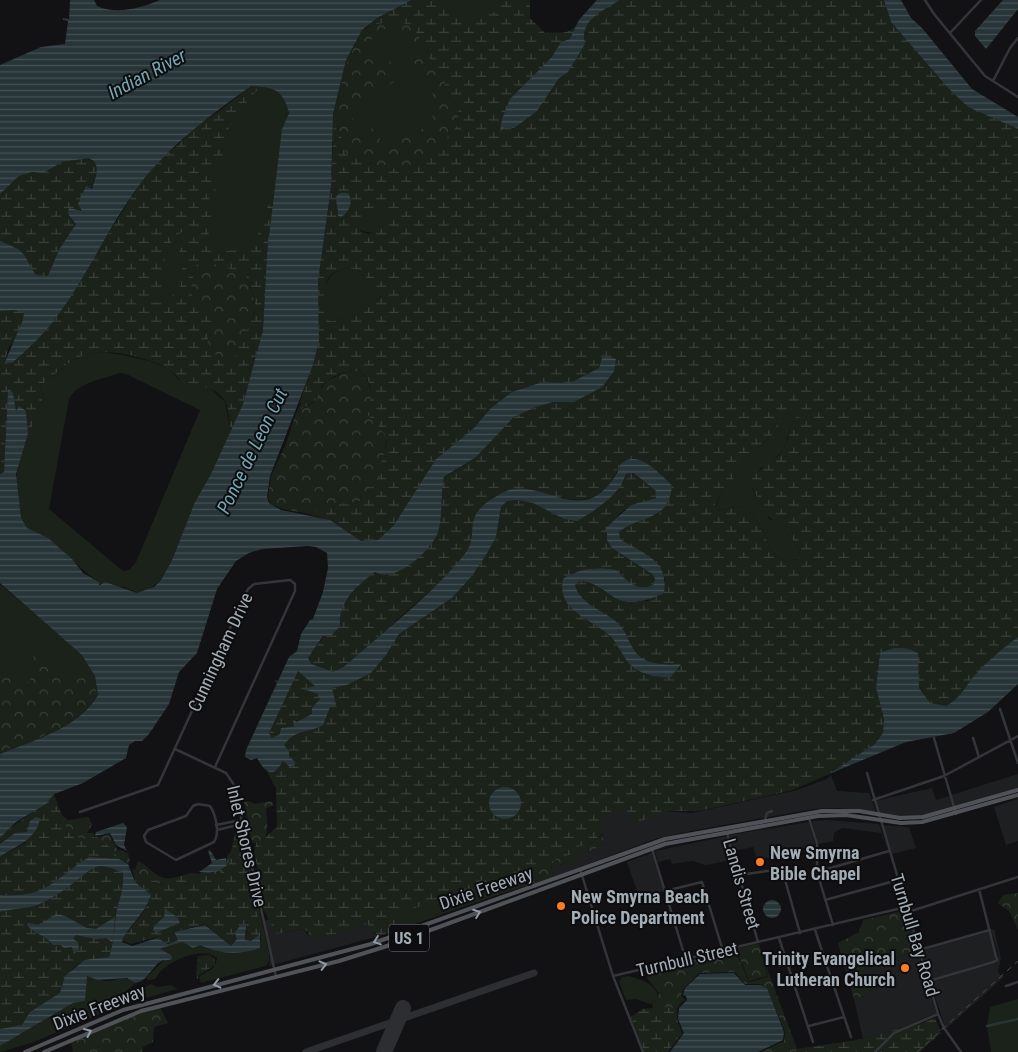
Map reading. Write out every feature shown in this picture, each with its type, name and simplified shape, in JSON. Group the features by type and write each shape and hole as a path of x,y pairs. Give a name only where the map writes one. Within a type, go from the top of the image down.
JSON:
{"main road":[{"name":"US 1","path":"878,814 915,818 955,812 1018,790"},
{"name":"US 1","path":"879,820 916,823 1018,795"},
{"name":"Dixie Freeway","path":"44,1052 141,1011 356,956 404,940 651,845 765,820 844,810 878,814"},
{"name":"Dixie Freeway","path":"726,829 808,815 846,815 879,820"},
{"name":"Dixie Freeway","path":"25,1052 128,1008 354,949 580,872"}],"street":[{"path":"925,0 985,76 1018,97"},
{"path":"950,33 981,0"},
{"path":"993,81 1010,48 1018,38"},
{"name":"Cunningham Drive","path":"80,812 158,785 250,586 285,579 294,582 296,591 215,767"},
{"path":"1000,709 1018,762"},
{"path":"874,800 944,776 1018,736"},
{"path":"934,738 955,812"},
{"path":"973,738 979,757"},
{"name":"Inlet Shores Drive","path":"175,749 230,776 242,820 276,977"},
{"name":"Turnbull Bay Road","path":"867,773 879,820 938,1014 894,1033 875,1052"},
{"path":"198,804 210,806 217,830 214,842 176,860 148,844 144,839 148,830 182,818 198,804"},
{"path":"765,820 767,813 772,811"},
{"path":"808,815 817,844 817,872 833,925"},
{"path":"216,825 242,820"},
{"path":"217,830 242,824"},
{"name":"Landis Street","path":"726,829 758,942"},
{"path":"651,845 686,960"},
{"path":"817,872 889,851"},
{"path":"740,875 782,869 800,933"},
{"path":"580,872 613,976 643,1052"},
{"path":"908,912 1018,877"},
{"path":"825,900 898,880"},
{"path":"665,891 702,882 723,951"},
{"path":"929,981 997,960 979,889"},
{"name":"Turnbull Street","path":"613,976 906,907"},
{"path":"814,930 851,1037"},
{"path":"919,950 990,930"},
{"path":"402,933 404,940"},
{"path":"779,938 813,1042"},
{"path":"1006,986 1018,982"},
{"path":"938,1014 944,1028 961,1052"},
{"path":"808,1026 844,1017"}],"shaded area":[{"path":"1018,774 1018,789 955,807 951,795"},
{"path":"831,775 837,791 869,793 876,812 838,808 813,809 686,832 655,839 553,877 551,864 558,861 561,865 576,863 580,853 592,851 605,843 598,821 604,815 627,809 692,813 797,790 827,779"},
{"path":"932,788 936,800 949,796 953,808 923,816 898,816 879,813 875,801"},
{"path":"1018,799 1018,841 1006,845 994,807"},
{"path":"828,820 879,824 888,850 881,833 842,828 834,833 833,841 818,844 812,821"},
{"path":"809,822 815,845 769,858 756,857 753,847 734,851 729,835"},
{"path":"883,825 909,827 916,848 892,854"},
{"path":"727,836 732,860 706,865 692,861 672,864 670,859 658,862 655,851"},
{"path":"652,853 664,891 639,897 627,862"},
{"path":"269,920 277,934 304,929 309,937 336,934 368,924 373,933 379,936 269,966 270,953 263,921"},
{"path":"994,929 1001,959 998,970 999,974 1004,977 946,1029 930,982 996,963 999,956 991,930"},
{"path":"989,932 996,956 994,961 930,980 921,951"},
{"path":"919,956 936,1013 906,1026 863,1039 854,999 871,994 863,959"}],"green space":[{"path":"412,0 450,0 449,8 454,16 472,20 485,13 493,13 504,0 530,0 530,18 545,33 570,31 597,0 884,0 891,22 948,88 968,107 1018,129 1018,637 983,666 958,696 946,706 930,703 919,688 917,653 880,653 876,688 884,719 883,733 875,744 829,774 793,790 699,811 670,811 632,824 627,810 603,816 599,822 603,833 591,843 577,847 571,854 482,889 396,913 398,930 379,936 370,930 368,924 336,934 309,938 308,932 303,929 276,934 262,906 264,901 254,851 257,841 260,848 264,839 277,826 276,788 267,772 277,770 283,761 270,741 269,735 275,716 298,670 314,685 327,689 347,685 386,655 399,634 452,598 471,577 496,537 501,507 507,501 517,500 533,503 564,519 621,486 626,474 632,473 656,491 656,498 631,505 619,514 612,548 652,574 655,579 653,585 635,586 621,574 575,572 564,579 562,587 585,619 600,627 620,647 633,668 680,664 653,663 639,656 633,649 621,626 582,598 575,585 580,581 591,582 616,599 648,601 666,580 632,547 620,539 619,532 630,523 659,514 661,474 631,460 618,468 610,485 602,493 591,498 572,500 528,492 507,491 473,523 473,540 466,553 446,577 345,666 333,672 311,665 308,658 339,616 343,604 375,572 379,575 441,491 444,478 476,457 514,417 553,402 574,402 616,360 603,356 599,368 570,383 541,382 512,392 491,408 473,429 436,459 394,525 378,540 361,541 330,520 311,515 326,506 360,501 363,492 370,489 380,477 381,463 387,443 385,433 367,414 371,391 365,376 359,371 343,373 329,379 321,387 321,396 296,413 302,402 299,404 313,365 319,341 318,281 331,187 334,114 347,155 368,163 396,169 421,161 433,154 459,124 458,107 444,91 445,83 443,78 434,71 434,63 427,56 423,44 412,25 393,21 367,26 377,18","holes":["382,206 393,211 392,223 369,234 360,231 360,217 374,207","348,268 359,271 383,293 373,304 360,312 330,321 324,306 331,292 326,288 326,283 332,274","794,409 801,409 808,413 808,416 799,416 793,419 787,443 783,450 757,473 750,482 765,514 784,528 800,550 798,559 789,560 782,559 774,554 761,528 747,507 740,506 718,511 715,506 723,489 730,484 743,461 775,432 785,415"]},
{"path":"443,0 506,0 488,16 470,21 453,20"},
{"path":"384,20 411,23 446,81 438,151 347,155 332,141 333,114 346,60 362,30"},
{"path":"386,21 402,21 416,28 437,73 445,79 444,91 458,107 459,124 457,131 434,156 406,171 370,163 365,165 347,159 334,114 348,60 363,30 372,24","holes":["383,29 400,31 409,37 413,47 408,65 433,94 428,106 433,118 420,131 419,136 415,138 407,134 396,144 385,149 380,144 380,124 374,121 371,125 373,142 368,143 352,119 350,108 351,103 363,104 366,99 394,82 398,68 390,61 373,56 365,50 367,43"]},
{"path":"251,86 276,91 283,99 289,113 282,129 276,193 253,251 226,363 172,296 129,327 152,302 172,234 212,186 218,112"},
{"path":"250,88 259,88 236,115 226,134 225,149 213,172 219,179 215,191 206,203 212,210 211,226 205,245 210,250 228,251 256,242 263,214 276,194 267,254 263,330 243,404 231,431 226,403 219,394 209,388 187,386 167,368 135,356 110,352 87,354 72,361 40,385 42,404 38,416 28,433 26,411 16,411 13,393 8,389 4,472 0,474 0,194 19,176 32,172 43,173 62,162 88,158 96,164 98,169 83,211 70,209 68,214 76,224 60,248 56,288 9,347 4,364 12,363 19,357 97,252 139,185 160,159 178,145 196,126 218,112 218,115 224,107","holes":["190,225 192,230 191,237 185,241 179,252 185,263 180,273 181,285 172,296 163,298 158,303 154,302 161,287 169,245 173,239 187,230","211,262 218,266 244,272 254,297 254,314 234,352 236,358 226,363 207,347 208,338 215,328 208,314 193,301 191,288 193,277 190,269 194,265"]},
{"path":"371,202 394,208 397,216 393,223 388,228 377,233 371,233 350,226"},
{"path":"211,262 218,266 245,272 253,294 255,308 238,365 217,366 205,345 215,328 209,318 195,304 191,296 190,269 194,265"},
{"path":"348,268 359,271 383,293 373,304 360,312 330,321 324,313 325,290 329,278 340,270"},
{"path":"102,352 149,361 169,369 179,380 210,388 225,402 231,431 211,474 195,502 172,560 161,580 144,593 137,593 125,587 98,586 99,582 58,547 26,527 20,518 17,507 16,481 20,456 27,434 42,405 40,385 74,360 91,353","holes":["120,373 126,374 200,410 136,562 129,570 123,571 49,509 69,399 73,393 85,385"]},
{"path":"349,371 359,371 369,384 372,399 368,409 369,413 387,438 380,477 370,489 361,495 360,501 323,508 311,514 282,509 270,503 268,498 271,476 286,444 296,413 315,401 326,381"},
{"path":"794,409 801,409 808,413 808,416 799,416 791,425 784,449 768,466 760,468 752,488 769,519 778,522 784,528 800,550 798,559 789,560 777,557 774,554 761,528 747,507 740,506 717,511 715,509 723,488 730,483 743,461 775,432 785,415"},
{"path":"0,584 83,655 95,676 98,695 79,716 54,732 0,754"},
{"path":"37,652 62,669 70,679 77,680 91,673 97,695 89,706 67,724 40,737 0,752 0,675 26,683 32,678 35,667 33,656"},
{"path":"54,794 68,832 81,839 97,837 111,848 119,859 89,857 40,890 16,895 0,895 0,857 25,843 30,821 27,832 15,833 0,844 0,838"},
{"path":"248,801 255,804 272,801 273,805 266,809 267,829 264,839 266,844 260,848 251,839 244,802"},
{"path":"57,810 68,820 89,817 92,825 87,833 94,833 94,837 97,838 109,834 117,849 128,853 129,863 71,843"},
{"path":"241,827 246,854 233,876 181,885 168,885 156,883 145,878 135,870 138,861 164,878 188,876 214,869 227,862 227,856 231,851 236,829"},
{"path":"240,830 248,860 245,863 260,926 259,935 251,941 245,941 247,930 231,946 205,924 173,932 178,940 172,942 163,942 157,937 131,944 123,941 123,936 143,912 151,896 135,882 132,867 139,874 162,885 169,879 191,873 214,876 228,869 230,853"},
{"path":"602,835 605,843 592,851 580,853 576,864 563,867 558,861 551,864 553,877 497,895 495,891 497,878 548,852 591,843"},
{"path":"248,860 269,953 269,961 266,966 201,983 199,977 213,968 217,958 204,953 181,958 167,966 155,979 148,980 146,978 164,960 167,953 160,949 162,948 183,942 213,950 261,941 260,926 244,862"},
{"path":"109,866 123,873 123,879 109,957 91,960 77,966 68,976 61,993 30,1012 22,1025 0,1029 0,912 14,907 40,904 72,884 91,867"},
{"path":"497,878 495,891 497,895 398,930 395,911 421,902 473,890"},
{"path":"1018,893 1018,930 1010,912 998,903 1003,895"},
{"path":"903,911 907,915 919,956 864,959 871,994 854,999 838,943 859,932 863,920"},
{"path":"759,943 767,976 749,981 736,949"},
{"path":"735,950 749,982 768,977 765,963 797,1049 796,1052 761,1052 784,1041 785,1032 767,988 760,984 745,984 735,972 699,973 684,988 681,995 685,1000 677,1008 653,1008 652,1003 657,1000 659,993 648,979 646,971"},
{"path":"209,955 215,959 215,965 198,976 198,981 196,975 198,956"},
{"path":"89,975 104,981 128,979 135,984 126,991 130,997 151,984 157,987 171,985 177,989 119,1006 34,1042 0,1052 0,1046 73,1003 85,1001 85,979"},
{"path":"628,976 652,986 658,999 650,1004 636,999 626,1000 619,982 622,977"},
{"path":"1018,999 1018,1052 991,1052 987,1026 990,1007"},
{"path":"160,1007 168,1023 154,1027 153,1042 143,1047 142,1052 73,1052 71,1042 140,1013"},
{"path":"677,1008 677,1019 682,1033 668,1052 644,1052 631,1017 642,1009"},
{"path":"935,1018 941,1033 920,1052 876,1052 895,1034"},
{"path":"906,1026 893,1032 873,1052 796,1052 797,1049 863,1039"}],"water":[{"path":"70,0 94,0 97,6 105,9 121,10 145,6 160,0 412,0 377,18 362,30 346,60 333,114 331,187 318,281 319,341 313,365 270,476 267,497 269,503 281,510 330,520 361,541 378,540 394,525 436,459 473,429 491,408 512,392 542,382 570,383 599,368 603,355 616,359 614,371 602,387 574,402 553,402 514,417 476,457 444,477 440,525 434,540 428,548 402,570 383,575 375,572 355,589 342,609 340,626 332,635 323,636 308,658 311,664 333,672 345,666 423,598 451,570 464,555 471,543 473,523 477,512 494,498 504,492 515,489 537,491 572,500 594,497 610,483 622,463 635,459 649,465 672,486 665,506 652,516 627,526 619,532 620,539 646,554 659,565 665,582 664,593 646,600 627,602 615,598 590,583 580,581 575,585 582,598 621,626 633,649 643,659 653,663 681,664 671,677 652,676 634,668 611,637 570,607 562,590 563,579 569,575 595,569 616,570 637,586 647,587 653,585 655,579 652,574 612,548 607,540 607,527 631,505 656,498 656,491 633,473 626,474 621,486 609,499 577,521 564,519 533,503 517,500 507,501 501,507 496,537 471,577 452,598 399,634 386,655 371,673 347,685 332,688 336,705 330,707 323,725 293,736 284,745 289,751 289,756 296,763 290,767 283,761 276,771 269,772 257,758 251,760 245,757 246,750 277,683 275,680 278,681 289,657 297,651 301,634 310,620 313,619 323,592 328,568 327,553 316,547 262,549 249,553 236,561 217,589 197,653 179,672 169,704 149,734 142,741 135,741 129,745 126,758 83,783 54,794 46,804 16,822 0,838 0,754 55,732 79,716 98,695 95,676 82,655 0,583 0,474 4,472 8,389 13,393 16,411 19,406 26,411 28,433 16,474 21,518 27,528 48,538 72,559 83,573 99,582 99,586 105,582 137,593 154,587 161,580 172,560 195,502 211,474 243,404 263,330 267,254 282,129 289,113 283,99 276,91 251,86 177,144 151,170 128,200 67,303 50,325 12,363 4,364 23,320 24,313 14,310 0,311 0,241 20,251 36,275 48,276 60,248 76,224 68,214 69,208 82,211 78,204 86,186 92,189 97,167 88,158 62,162 43,173 32,172 19,176 0,194 0,65 41,47 65,44 68,21 63,20 63,18 69,19","holes":["298,671 315,686 304,689 318,694 320,699 312,708 312,714 297,722 293,720 294,727 281,728 280,734 272,738 269,733"]},
{"path":"597,0 620,0 600,12 589,23 585,29 585,44 568,72 559,78 537,111 514,128 505,127 500,132 502,119 510,99 552,57 561,42 570,39 579,20"},
{"path":"884,0 901,0 911,18 922,28 972,89 1018,117 1018,129 968,107 948,88 891,22"},
{"path":"1003,0 1018,0 1018,9 986,49 975,36 975,31"},
{"path":"348,193 351,203 348,210 341,217 338,216 336,199 337,195"},
{"path":"1018,637 1018,684 988,712 954,733 906,742 829,774 875,744 883,733 884,719 876,688 880,653 899,648 918,653 919,688 930,703 946,706 958,696 983,666"},
{"path":"505,787 516,792 521,803 516,814 505,819 494,814 489,803 494,792"},
{"path":"36,817 40,818 35,832 24,842 0,857 0,844 15,833 27,832 30,821"},
{"path":"123,823 127,827 124,845 127,851 116,845 110,833 95,836 96,832"},
{"path":"210,850 216,860 226,858 227,865 214,872 199,872 212,863 208,851"},
{"path":"89,857 119,859 128,864 135,882 151,895 145,909 127,932 122,942 132,946 157,938 168,944 178,940 174,932 205,925 231,946 237,939 235,932 240,926 246,924 245,940 251,941 259,935 260,926 260,948 230,953 216,951 200,945 193,948 183,942 160,949 171,955 172,959 160,962 139,982 135,983 127,978 98,980 87,976 85,1001 73,1003 0,1046 0,1029 22,1025 30,1012 60,993 65,976 85,960 109,957 122,890 123,873 100,866 90,870 61,892 42,903 0,912 0,895 16,895 40,890"},
{"path":"772,900 780,905 781,909 776,917 772,918 764,913 763,909 768,901"},
{"path":"165,909 177,917 180,923 158,932 153,931 154,926 164,917"},
{"path":"57,914 65,916 87,928 96,929 115,917 113,943 106,938 96,939 76,935 73,939 78,942 79,949 74,954 72,947 64,948 60,945 53,945 27,925 28,923 38,925"},
{"path":"734,973 745,985 760,985 767,988 784,1032 783,1040 758,1052 670,1052 684,1033 678,1019 679,1008 687,1000 686,996 683,995 685,988 700,974"}],"waterway":[{"path":"987,1026 1018,1019"}],"taxiway":[{"path":"306,1052 534,973"}],"runway":[{"path":"384,1052 403,1008"}],"railway":[{"path":"917,1052 1018,961"}],"place":[{"name":"New Smyrna Bible Chapel","path":"760,862"},
{"name":"New Smyrna Beach Police Department","path":"561,906"},
{"name":"Trinity Evangelical Lutheran Church","path":"905,968"}],"water label":[{"name":"Indian River","path":"147,74"},
{"name":"Ponce de Leon Cut","path":"252,451"}]}
